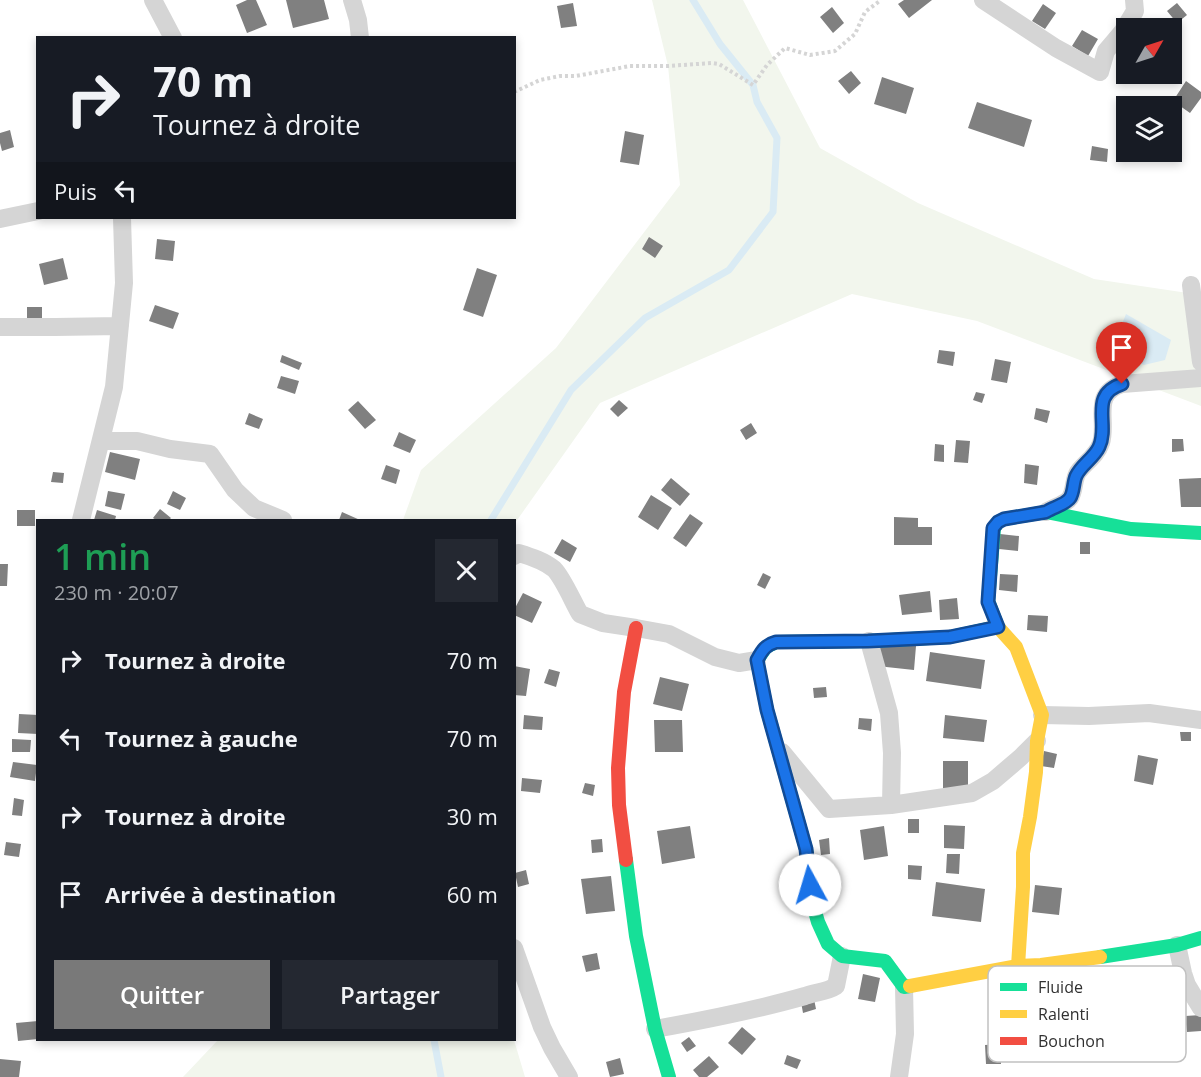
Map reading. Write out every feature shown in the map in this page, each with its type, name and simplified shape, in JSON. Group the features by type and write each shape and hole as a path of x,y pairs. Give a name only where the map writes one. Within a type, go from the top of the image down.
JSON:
{"street":[{"path":"153,0 172,36"},
{"path":"352,0 360,36"},
{"path":"983,0 1056,48 1100,72 1106,51 1123,31 1135,11 1134,0"},
{"path":"0,219 36,211"},
{"path":"81,519 114,387 124,283 122,219"},
{"path":"1191,285 1201,362"},
{"path":"0,327 120,326"},
{"path":"1046,512 1071,497 1079,470 1095,454 1101,444 1102,403 1112,387 1122,384 1201,378"},
{"path":"101,441 137,441 170,449 210,454 235,490 254,508 280,519"},
{"path":"1201,532 1131,529 1046,512 1004,519 993,528 988,602 998,627 1016,647 1042,715 1037,741 1035,783 1023,853 1018,966 1068,962 1177,945 1201,938"},
{"path":"516,555 519,553 537,558 552,567 580,614 603,623 669,634 715,657 739,663 757,660"},
{"path":"636,627 624,692 618,768 619,805 636,936 654,1029 669,1077"},
{"path":"899,1077 905,1034 904,987 885,961 842,956 828,944 814,908 806,849 767,710 757,660 763,649 776,642 950,637 998,627"},
{"path":"868,641 890,713 891,805"},
{"path":"1042,715 1089,716 1149,713 1201,720"},
{"path":"778,748 829,809 891,805 972,793 993,781 1021,758 1037,741"},
{"path":"1177,945 1181,966"},
{"path":"516,954 542,1027 569,1077"},
{"path":"654,1029 770,1006 830,990 836,986 842,956"},
{"path":"904,987 988,972"},
{"path":"1186,983 1201,1008"}],"path":[{"path":"516,91 540,80 560,76 576,76 630,66 712,63 719,64 753,84 767,65 785,48 810,55 835,51 855,34 865,12 881,0"}],"shaded area":[{"path":"652,0 743,0 820,148 918,203 1094,279 1201,295 1201,406 977,321 852,294 600,403 516,522 516,519 403,519 421,470 556,348 680,185 668,66"},
{"path":"1126,314 1171,340 1165,360 1144,365 1113,346"},
{"path":"217,1041 514,1041 525,1077 183,1077"}],"building":[{"path":"247,0 256,0 267,25 247,33 236,5"},
{"path":"286,0 324,0 329,19 293,28"},
{"path":"904,0 932,0 909,18 898,4"},
{"path":"573,3 577,26 561,28 557,6"},
{"path":"1177,3 1187,15 1182,19 1173,18 1167,11"},
{"path":"1043,4 1056,13 1045,29 1032,21"},
{"path":"832,7 844,23 833,33 820,17"},
{"path":"1082,30 1098,39 1088,56 1072,46"},
{"path":"851,71 861,83 849,94 838,81"},
{"path":"882,77 914,88 906,114 874,104"},
{"path":"1186,81 1201,92 1201,98 1190,113 1182,107 1182,96 1176,96"},
{"path":"977,102 1032,120 1024,147 968,128"},
{"path":"10,130 14,147 2,151 0,133"},
{"path":"625,131 644,135 639,165 620,162"},
{"path":"1092,146 1108,149 1107,162 1090,160"},
{"path":"649,237 663,246 655,258 642,249"},
{"path":"157,239 175,241 173,261 155,259"},
{"path":"63,258 68,279 44,285 39,264"},
{"path":"477,268 497,275 483,317 463,310"},
{"path":"155,305 179,313 173,329 149,321"},
{"path":"27,307 42,307 42,321 27,321"},
{"path":"939,350 955,352 953,366 937,363"},
{"path":"282,355 302,363 299,370 280,362"},
{"path":"995,359 1011,362 1007,383 991,380"},
{"path":"281,376 299,381 295,394 277,388"},
{"path":"976,392 985,394 982,403 973,400"},
{"path":"619,400 628,408 618,417 610,409"},
{"path":"358,401 376,420 365,429 348,410"},
{"path":"1036,408 1050,411 1047,423 1034,419"},
{"path":"249,413 263,419 259,429 245,424"},
{"path":"751,423 757,433 746,440 740,430"},
{"path":"399,432 416,440 410,453 393,446"},
{"path":"1172,439 1183,439 1184,451 1172,452"},
{"path":"956,440 970,441 968,463 954,462"},
{"path":"935,444 944,445 944,462 934,461"},
{"path":"110,452 140,459 135,480 105,472"},
{"path":"1025,464 1039,466 1037,485 1024,483"},
{"path":"386,465 400,470 396,484 381,479"},
{"path":"53,472 64,473 63,483 51,482"},
{"path":"671,478 690,494 680,506 661,490"},
{"path":"1201,478 1201,507 1181,507 1179,479"},
{"path":"108,491 125,494 121,510 105,506"},
{"path":"173,491 186,498 180,510 167,504"},
{"path":"651,495 672,508 658,530 638,517"},
{"path":"160,509 171,518 154,519"},
{"path":"17,510 35,510 35,526 17,526"},
{"path":"97,510 116,516 115,519 94,519"},
{"path":"342,512 358,519 339,519"},
{"path":"690,514 703,523 686,547 673,538"},
{"path":"894,517 918,518 918,527 932,527 932,545 894,545"},
{"path":"1000,534 1019,536 1018,551 999,549"},
{"path":"562,539 577,548 570,562 554,553"},
{"path":"1080,542 1090,542 1090,554 1080,554"},
{"path":"0,564 8,564 7,586 0,586"},
{"path":"763,573 771,577 765,589 757,585"},
{"path":"1000,574 1018,575 1017,592 999,590"},
{"path":"930,591 932,612 902,615 899,595"},
{"path":"523,593 542,602 532,623 516,616 516,606"},
{"path":"957,598 959,619 940,620 939,600"},
{"path":"1028,615 1048,616 1047,632 1027,630"},
{"path":"879,643 916,646 914,670 877,666"},
{"path":"930,652 985,660 981,689 926,681"},
{"path":"516,666 530,669 526,696 516,695"},
{"path":"549,669 560,672 556,687 544,683"},
{"path":"660,677 689,684 682,711 653,704"},
{"path":"826,687 827,697 814,698 813,688"},
{"path":"19,714 36,715 36,734 18,733"},
{"path":"524,715 543,717 542,730 523,729"},
{"path":"945,715 987,720 984,742 943,738"},
{"path":"859,718 872,719 871,731 858,729"},
{"path":"654,720 682,720 683,752 655,752"},
{"path":"1180,732 1191,732 1191,741 1181,741"},
{"path":"12,739 31,740 30,752 12,752"},
{"path":"1044,751 1057,754 1054,768 1041,766"},
{"path":"1138,755 1158,759 1153,785 1134,781"},
{"path":"943,761 968,761 968,788 943,788"},
{"path":"13,762 36,765 35,781 10,777"},
{"path":"522,778 542,780 540,793 521,791"},
{"path":"585,783 595,785 593,796 582,793"},
{"path":"14,798 24,800 22,816 12,815"},
{"path":"908,819 919,819 919,833 908,833"},
{"path":"944,825 965,826 964,849 944,848"},
{"path":"690,826 695,858 662,864 657,831"},
{"path":"884,826 888,856 864,860 860,830"},
{"path":"829,838 830,854 821,855 819,840"},
{"path":"602,839 603,852 592,853 591,840"},
{"path":"6,842 21,844 19,857 4,855"},
{"path":"947,854 960,854 959,874 946,873"},
{"path":"908,865 922,866 921,880 908,879"},
{"path":"526,870 529,884 518,887 516,873"},
{"path":"611,876 615,911 586,914 581,879"},
{"path":"936,882 985,889 981,922 932,916"},
{"path":"1035,885 1062,888 1059,915 1032,912"},
{"path":"597,953 600,969 586,972 582,956"},
{"path":"863,974 880,978 875,1002 858,999"},
{"path":"814,999 816,1009 803,1013 801,1002"},
{"path":"1201,1015 1201,1031 1187,1032 1186,1016"},
{"path":"36,1021 36,1039 18,1041 16,1023"},
{"path":"742,1027 756,1039 742,1055 728,1043"},
{"path":"689,1037 696,1046 687,1052 681,1043"},
{"path":"985,1045 988,1045 988,1062 1001,1062 1001,1064 986,1064"},
{"path":"787,1055 801,1060 797,1069 784,1064"},
{"path":"709,1056 719,1067 707,1077 699,1077 693,1070"},
{"path":"620,1058 624,1074 610,1077 606,1062"},
{"path":"0,1059 21,1061 19,1077 0,1077"}],"waterway":[{"path":"492,519 571,390 645,318 729,270 773,212 777,138 757,102 753,85 720,44 693,0"},
{"path":"434,1041 441,1077"}],"traffic: fast":[{"path":"998,627 988,601 994,528 1004,519 1046,512 1131,529 1201,533"},
{"path":"910,986 904,987 885,961 842,956 828,944 814,908 806,849 767,710 757,660 766,647 776,642 950,637 987,629"},
{"path":"626,860 636,936 655,1029 669,1077"},
{"path":"1100,957 1177,945 1201,938"}],"traffic: slow":[{"path":"987,629 998,627 1016,647 1042,715 1037,741 1036,772 1030,817 1023,853 1018,966"},
{"path":"1018,966 1100,957"},
{"path":"910,986 988,972"}],"traffic: jam":[{"path":"626,860 619,805 618,768 624,692 636,628"}],"route":[{"path":"810,885 806,849 767,710 757,660 763,649 776,642 950,637 998,627 988,602 993,528 1004,519 1046,512 1071,497 1079,470 1095,454 1101,444 1102,403 1112,387 1122,384"}]}
